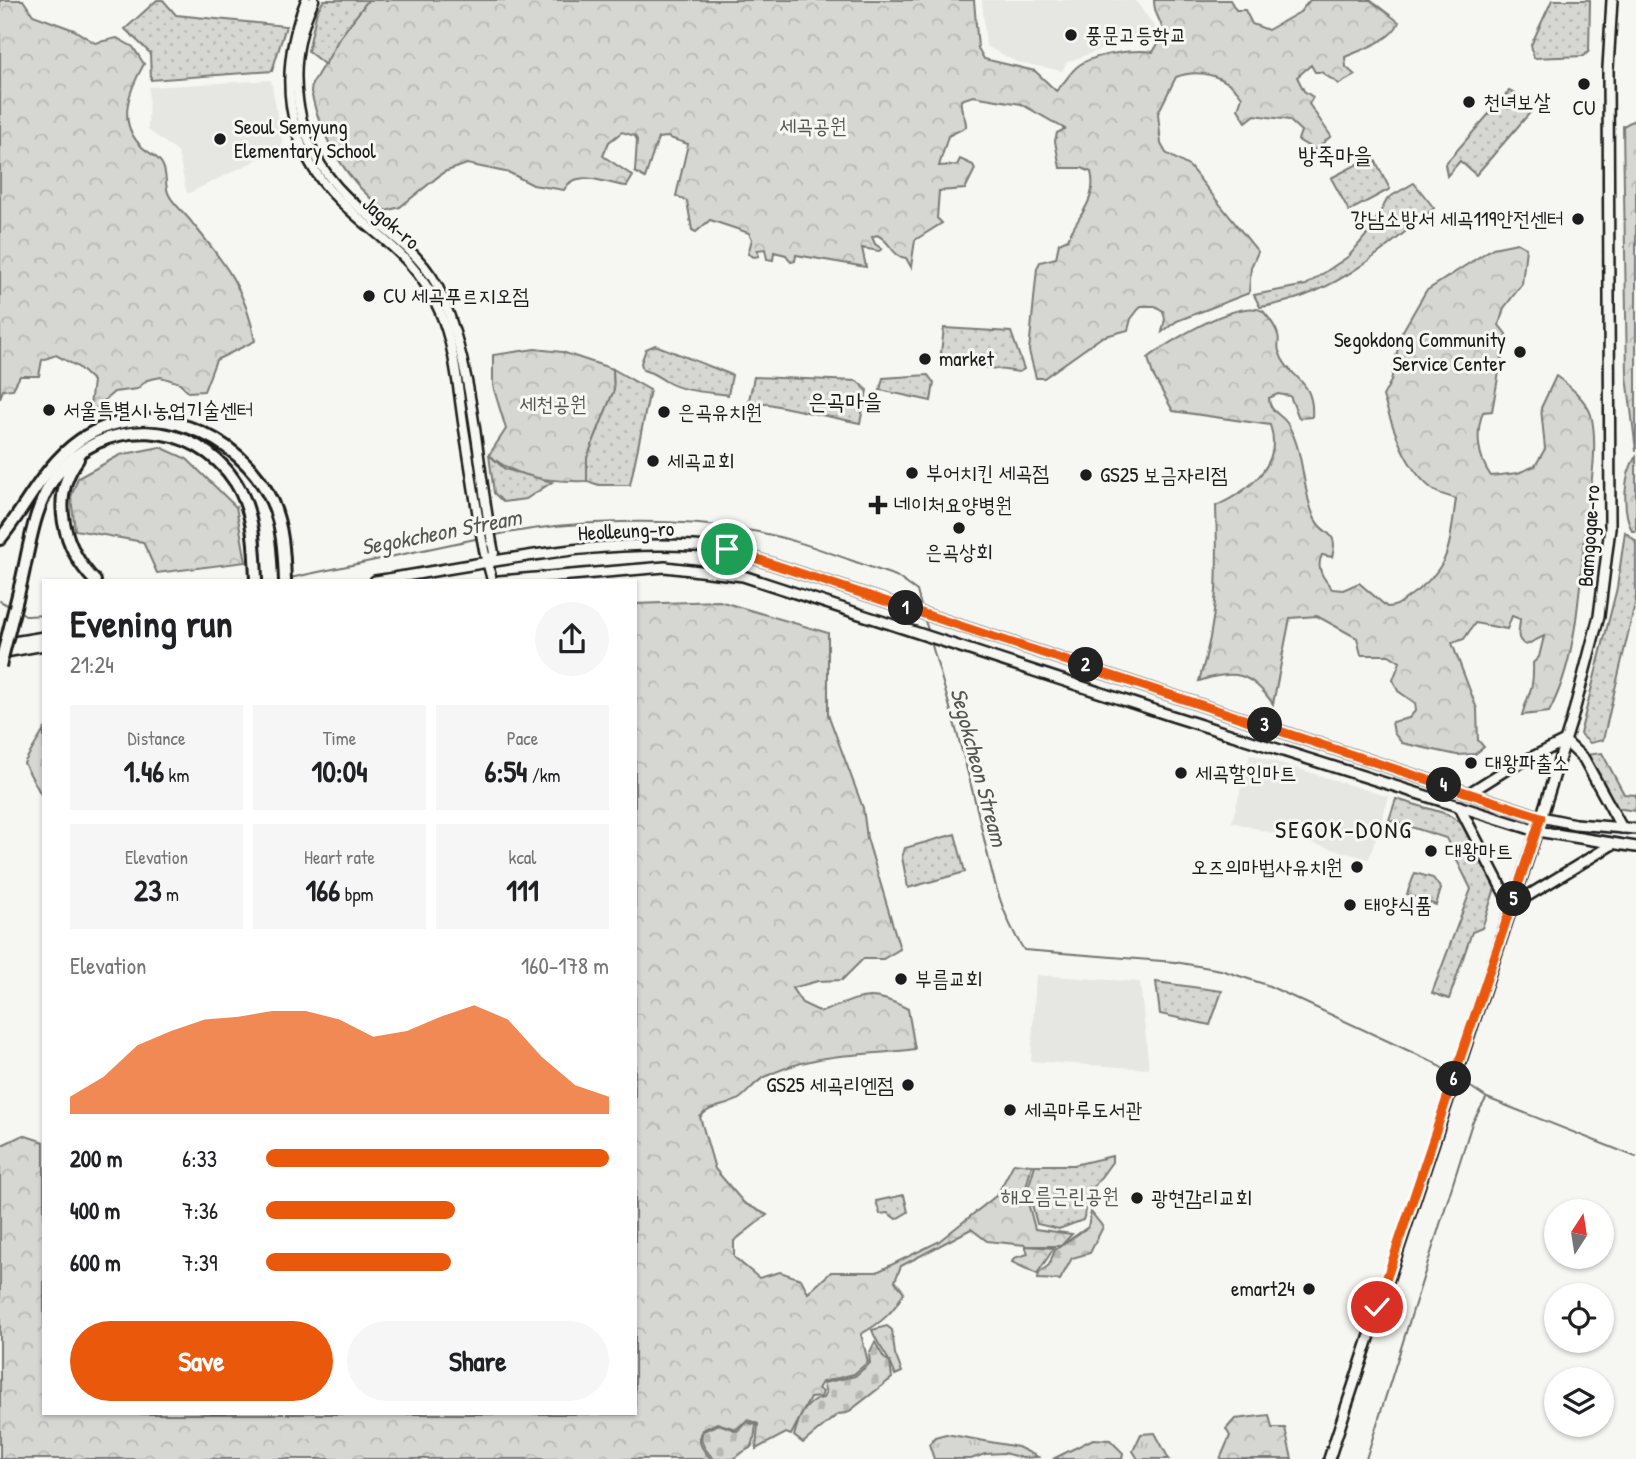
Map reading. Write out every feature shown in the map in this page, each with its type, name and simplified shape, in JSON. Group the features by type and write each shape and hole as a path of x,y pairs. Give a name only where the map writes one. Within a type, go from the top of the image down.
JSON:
{"highway":[{"path":"0,539 55,461 113,424 147,420 180,424 212,438 245,462 263,484 276,514 284,552 285,579"},
{"path":"0,646 48,487 86,442 118,434 151,431 174,436 206,452 229,473 244,500 255,558 256,579"},
{"path":"86,442 68,476 62,510 71,545 94,579"},
{"path":"0,666 18,587"}],"main road":[{"name":"Jagok-ro","path":"306,0 292,38 288,70 290,108 298,141 321,181 341,203 393,243 412,264 438,308 451,349 484,518"},
{"name":"Jagok-ro","path":"314,0 303,26 296,71 304,130 317,159 333,182 397,238 425,268 443,297 459,348 492,579"},
{"name":"Bamgogae-ro","path":"1329,1459 1537,831 1599,616 1609,556 1608,68 1612,0"},
{"name":"Heolleung-ro","path":"388,579 566,552 677,544 751,555 1541,817 1636,829"},
{"name":"Heolleung-ro","path":"520,579 626,569 719,571 780,587 909,631 1537,831 1636,847"},
{"path":"0,646 42,637"},
{"path":"0,653 42,645"},
{"path":"1469,793 1504,771 1565,741 1584,758 1622,828"},
{"path":"1459,806 1511,906 1614,844"}],"shaded area":[{"name":"풍문고등학교","path":"982,0 1135,0 1160,34 1146,41 1138,36 1067,62 1062,71 1017,62 986,46"},
{"name":"Seoul Semyung Elementary School","path":"271,80 283,147 187,194 178,152 148,130 149,87"},
{"path":"1250,754 1389,797 1369,859 1232,822"},
{"path":"1036,975 1140,982 1149,1069 1031,1061"}],"green space":[{"path":"0,0 23,0 33,15 74,30 95,43 117,38 133,47 144,64 130,95 127,117 129,127 142,147 160,161 171,199 233,278 246,307 255,341 216,360 204,391 188,392 180,383 161,377 147,380 137,389 114,392 89,414 93,381 78,367 56,355 42,360 39,376 20,376 13,389 3,390 0,398"},
{"path":"157,0 163,0 176,15 286,26 272,71 151,80 150,53 125,29"},
{"path":"324,0 368,0 338,40 325,65 308,51 317,11"},
{"name":"세곡공원","path":"368,0 974,0 978,48 984,59 1035,71 1056,91 1075,69 1094,58 1114,53 1153,52 1162,34 1154,0 1230,0 1236,10 1245,10 1252,24 1268,30 1300,12 1310,0 1370,0 1399,22 1383,39 1345,57 1346,67 1355,75 1339,84 1321,72 1315,72 1311,65 1297,77 1304,91 1313,97 1309,104 1331,136 1315,150 1298,140 1301,131 1289,120 1255,115 1246,122 1238,109 1242,97 1221,79 1194,73 1176,77 1158,113 1161,144 1166,153 1190,167 1258,252 1251,267 1249,293 1177,321 1162,332 1165,319 1163,311 1155,306 1141,306 1131,319 1128,330 1102,337 1044,378 1036,378 1029,351 1037,268 1040,262 1056,258 1059,243 1068,239 1086,207 1092,191 1092,182 1091,172 1082,168 1060,168 1055,141 1057,133 1065,129 1021,104 973,96 961,100 966,127 948,136 939,166 957,165 960,159 973,165 975,169 965,189 939,191 937,218 942,223 915,240 911,267 906,258 897,254 877,235 872,237 875,244 882,249 879,251 862,248 866,267 796,255 795,261 791,262 786,255 774,252 773,260 767,259 765,249 757,250 759,256 754,257 748,254 752,239 749,233 710,220 696,232 692,230 687,201 676,196 688,144 667,137 658,138 645,178 635,172 635,136 622,132 609,142 603,156 633,176 627,186 585,178 569,183 564,190 533,185 510,173 467,164 444,172 400,207 386,211 360,187 338,159 322,126 311,92 312,84 338,40"},
{"path":"1552,0 1590,0 1589,51 1584,56 1534,58 1531,45"},
{"path":"1509,91 1532,102 1534,108 1476,175 1460,161 1447,176 1445,164"},
{"path":"1636,119 1636,451 1627,376 1623,126"},
{"path":"1373,156 1390,189 1349,211 1331,178"},
{"path":"1414,183 1434,208 1394,241 1354,271 1310,294 1260,307 1254,295 1306,285 1349,256 1369,232 1388,198"},
{"path":"1517,243 1526,248 1522,284 1504,308 1499,325 1506,334 1492,411 1483,412 1481,420 1479,437 1483,461 1491,476 1518,473 1535,466 1545,449 1541,408 1556,376 1586,404 1591,415 1594,440 1576,619 1566,667 1549,712 1522,715 1532,685 1533,663 1539,657 1544,636 1526,645 1522,643 1518,634 1520,619 1512,616 1507,629 1475,623 1464,639 1452,643 1477,709 1478,740 1484,747 1475,754 1457,755 1402,743 1394,733 1392,722 1409,718 1416,710 1415,703 1398,691 1393,680 1400,662 1389,655 1361,655 1357,638 1317,616 1290,618 1273,704 1257,685 1241,676 1222,675 1199,681 1214,615 1216,506 1240,493 1260,475 1268,464 1273,439 1270,425 1173,411 1153,375 1148,358 1171,342 1221,316 1252,309 1263,311 1277,332 1278,349 1283,360 1305,386 1312,404 1312,417 1299,418 1290,396 1278,394 1269,398 1273,409 1287,423 1293,434 1314,517 1334,542 1332,557 1322,555 1319,564 1321,573 1332,589 1343,590 1359,583 1387,607 1394,606 1424,585 1441,564 1449,542 1456,499 1435,491 1416,472 1391,421 1383,396 1391,381 1401,334 1426,291 1493,248"},
{"path":"944,328 1011,332 1024,369 1019,372 940,361"},
{"path":"655,345 732,375 728,395 681,388 643,370 641,363 646,349"},
{"name":"세천공원","path":"535,349 562,352 613,369 614,390 587,458 587,481 560,481 523,474 489,455 506,429 493,386 493,355"},
{"path":"613,369 650,390 630,485 599,485 587,481 587,458 614,390"},
{"path":"928,375 934,383 931,401 880,390 883,378"},
{"path":"754,377 857,381 867,390 860,423 749,400"},
{"path":"160,447 187,459 236,507 246,562 157,573 143,542 75,530 71,497 78,478 120,455"},
{"path":"489,455 505,469 552,482 526,499 503,502 494,493"},
{"path":"1636,456 1636,531 1632,531 1625,493 1628,473"},
{"path":"1625,532 1636,541 1636,600 1603,740 1590,743 1580,734 1617,588"},
{"path":"719,601 828,633 828,714 863,808 867,838 900,949 883,959 863,959 842,980 818,981 792,988 802,1003 821,1012 864,997 883,999 908,1009 915,1049 838,1056 800,1063 763,1078 739,1099 708,1110 700,1117 715,1169 744,1203 767,1215 734,1241 734,1257 759,1278 780,1272 801,1279 808,1293 831,1272 877,1272 938,1242 997,1195 1014,1163 1032,1165 1025,1191 1035,1229 1072,1234 1061,1246 1026,1246 1054,1248 1037,1274 1012,1262 1014,1258 1028,1254 1025,1245 987,1241 971,1229 901,1266 895,1281 904,1292 900,1299 875,1326 861,1334 868,1362 854,1374 822,1382 818,1389 823,1392 821,1397 810,1398 791,1435 786,1433 756,1449 758,1424 748,1420 736,1429 717,1423 702,1430 700,1443 711,1459 0,1459 0,1146 23,1135 42,1141 42,1415 637,1415 637,604"},
{"path":"42,733 42,796 24,763"},
{"path":"1602,753 1624,794 1636,795 1636,811 1616,808 1585,755"},
{"path":"1396,799 1447,814 1462,824 1495,888 1482,928 1472,932 1449,999 1432,993 1471,889 1446,838 1389,820"},
{"path":"955,834 965,872 908,888 902,857 905,848"},
{"path":"1415,873 1433,878 1441,889 1436,905 1407,894"},
{"path":"1156,982 1222,991 1210,1025 1160,1014"},
{"name":"해오름근린공원","path":"1112,1156 1112,1162 1093,1188 1083,1220 1059,1229 1037,1224 1028,1189 1035,1165 1074,1165"},
{"path":"904,1195 908,1212 896,1219 888,1213 880,1214 876,1201"},
{"path":"1091,1212 1103,1227 1090,1253 1072,1258 1060,1280 1038,1279 1039,1273 1049,1265 1055,1250 1088,1227"},
{"path":"887,1326 892,1330 895,1354 902,1372 895,1375 872,1330"},
{"path":"875,1342 884,1358 890,1362 892,1378 847,1413 838,1414 803,1443 794,1436 800,1417 807,1407 823,1398 826,1393 823,1383 855,1376 870,1363 869,1354"},
{"path":"1269,1415 1272,1428 1285,1428 1292,1459 1220,1459 1230,1436 1226,1429 1235,1419"},
{"path":"747,1422 756,1425 754,1441 750,1448 733,1459 714,1459 702,1443 703,1431 719,1424 737,1431"},
{"path":"1155,1433 1169,1459 1138,1459 1133,1451 1141,1434"},
{"path":"946,1434 1018,1447 1038,1457 1022,1458 1004,1453 985,1454 971,1459 934,1459 929,1444 935,1437"},
{"path":"1093,1439 1110,1440 1123,1453 1122,1459 1053,1459"}],"waterway":[{"name":"Segokcheon Stream","path":"496,535 556,526 621,522 686,523 765,533 896,576 917,591 922,610"},
{"name":"Segokcheon Stream","path":"290,578 480,538"},
{"name":"Segokcheon Stream","path":"0,601 11,607"},
{"name":"Segokcheon Stream","path":"19,611 27,616 42,615"},
{"name":"Segokcheon Stream","path":"924,618 929,633"},
{"name":"Segokcheon Stream","path":"931,642 964,758 993,876 1006,914 1024,950 1175,962 1221,970 1267,985 1433,1062 1451,1074"},
{"name":"Segokcheon Stream","path":"1459,1079 1487,1098 1636,1157"},
{"path":"1366,1459 1472,1123 1486,1099"}],"tunnel":[{"path":"281,1415 281,1459"},
{"path":"310,1415 310,1459"}],"place":[{"name":"풍문고등학교","path":"1071,35"},
{"name":"CU","path":"1584,84"},
{"name":"천녀보살","path":"1469,102"},
{"name":"Seoul Semyung Elementary School","path":"220,139"},
{"name":"강남소방서 세곡119안전센터","path":"1578,219"},
{"name":"CU 세곡푸르지오점","path":"369,296"},
{"name":"Segokdong Community Service Center","path":"1520,352"},
{"name":"market","path":"925,359"},
{"name":"서울특별시 농업기술센터","path":"49,410"},
{"name":"은곡유치원","path":"664,412"},
{"name":"세곡교회","path":"653,461"},
{"name":"부어치킨 세곡점","path":"912,473"},
{"name":"GS25 보금자리점","path":"1086,475"},
{"name":"네이처요양병원","path":"878,505"},
{"name":"은곡상회","path":"959,528"},
{"name":"대왕파출소","path":"1471,763"},
{"name":"세곡할인마트","path":"1181,773"},
{"name":"대왕마트","path":"1431,851"},
{"name":"오즈의마법사유치원","path":"1357,867"},
{"name":"태양식품","path":"1350,905"},
{"name":"부름교회","path":"901,979"},
{"name":"GS25 세곡리엔점","path":"908,1085"},
{"name":"세곡마루도서관","path":"1010,1110"},
{"name":"광현감리교회","path":"1137,1198"},
{"name":"emart24","path":"1309,1289"}],"district":[{"name":"방죽마을","path":"1335,155"},
{"name":"은곡마을","path":"845,401"},
{"name":"SEGOK-DONG","path":"1344,830"}],"route":[{"path":"727,549 775,562 901,606 1006,638 1541,817 1377,1307"}]}
